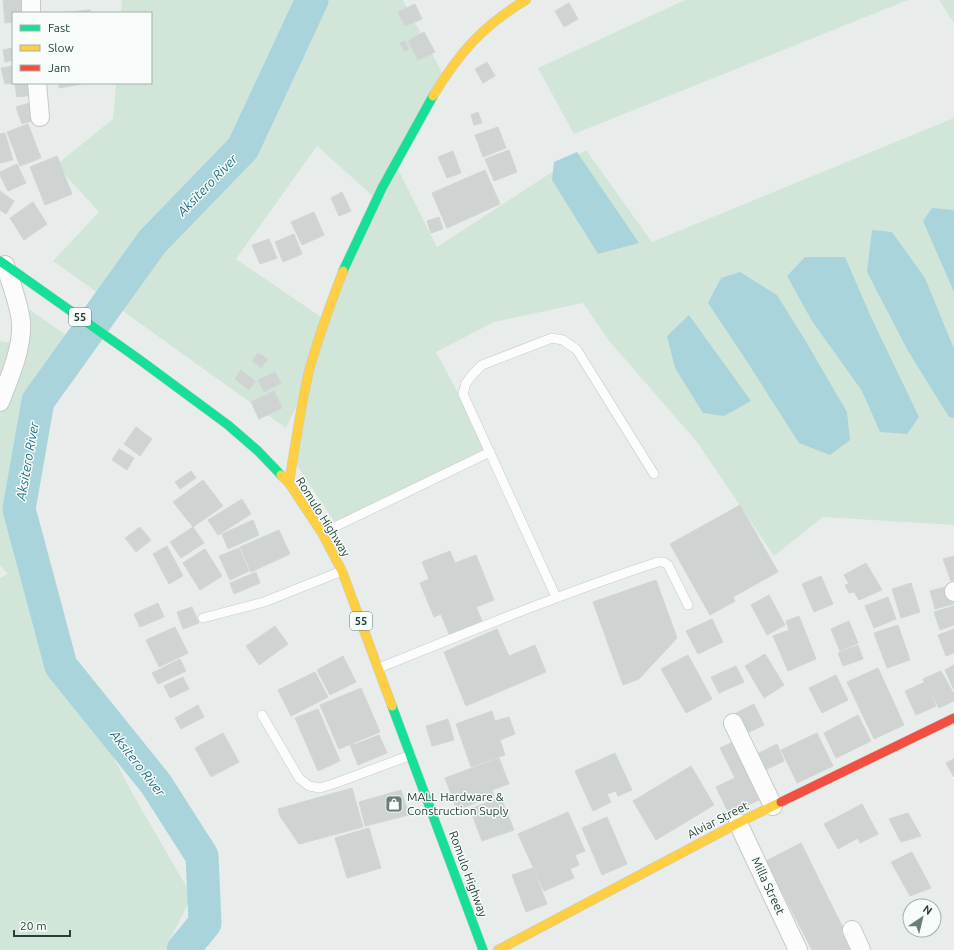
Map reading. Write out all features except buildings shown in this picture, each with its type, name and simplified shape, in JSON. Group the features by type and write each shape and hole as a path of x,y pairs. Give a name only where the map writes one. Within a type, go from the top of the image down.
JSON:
{"main road":[{"path":"289,483 301,408 312,359 324,320 358,234 395,163 452,66 468,46 486,28 502,15 526,0"},
{"name":"Romulo Highway","path":"8,267 140,360 228,425 258,451 289,483 322,533 342,571 483,950"},
{"name":"Alviar Street","path":"498,950 738,823 954,718"}],"street":[{"path":"31,0 31,12"},
{"path":"37,84 40,117"},
{"path":"0,402 20,344 21,322 8,267"},
{"path":"733,723 773,806"},
{"name":"Milla Street","path":"738,823 798,950"},
{"path":"852,930 861,950"}],"lane":[{"path":"556,597 463,394 466,383 472,374 482,365 552,338 563,340 577,350 654,474"},
{"path":"322,533 490,452"},
{"path":"379,668 556,597 658,562 664,562 668,565 688,604"},
{"path":"203,618 264,602 342,571"},
{"path":"262,715 299,778 309,786 320,788 411,755"}],"green space":[{"path":"122,0 403,0 445,78 395,163 437,247 586,150 652,242 954,118 954,525 823,517 774,556 697,442 610,342 583,303 494,322 436,352 490,452 337,526 293,459 305,389 286,428 53,261 99,212 56,165 113,119 116,84 152,84 152,12 121,12","holes":["317,146 376,199 324,319 236,259"]},
{"path":"685,0 908,0 574,134 538,68"},
{"path":"939,0 954,0 954,23"},
{"path":"30,310 73,340 38,401 19,509 58,655 139,805 192,896 165,950 0,950 0,578 8,574 0,565 0,341 20,344"}],"water":[{"path":"577,152 639,243 598,254 552,180 554,162"},
{"path":"932,208 954,210 954,292 923,221"},
{"path":"872,230 892,232 925,278 954,349 954,418 949,417 908,351 867,272"},
{"path":"805,257 845,257 871,317 919,417 907,434 880,432 862,391 812,321 787,276"},
{"path":"740,272 777,295 847,412 850,440 830,455 799,443 708,303 721,278"},
{"path":"689,315 751,401 724,416 703,413 675,368 667,336"}],"waterway":[{"name":"Aksitero River","path":"183,950 205,923 202,856 156,784 61,666 19,509 38,401 152,242 243,148 312,0"}],"traffic: fast":[{"path":"343,271 382,188 433,96"},
{"path":"0,261 140,360 228,425 258,451 281,475"},
{"path":"392,706 483,950"}],"traffic: slow":[{"path":"433,96 462,54 484,30 526,0"},
{"path":"289,483 308,375 343,271"},
{"path":"281,475 289,483 322,533 342,571 392,706"},
{"path":"498,950 738,823 781,802"}],"traffic: jam":[{"path":"781,802 954,718"}],"place":[{"name":"MALL Hardware & Construction Suply","path":"394,804"}]}
